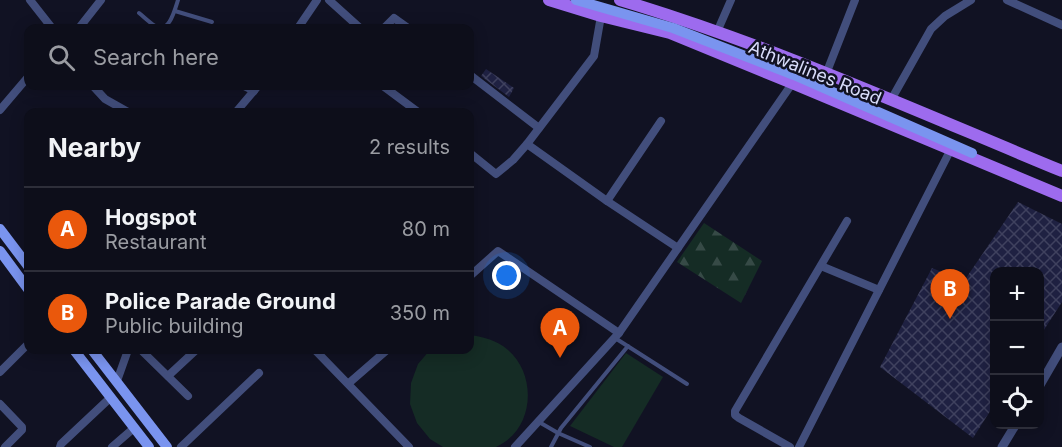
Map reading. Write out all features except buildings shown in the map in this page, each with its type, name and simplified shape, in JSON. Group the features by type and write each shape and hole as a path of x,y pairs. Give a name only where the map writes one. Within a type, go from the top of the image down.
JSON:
{"main road":[{"path":"576,0 673,28 784,71 972,153 996,164 1005,171"},
{"name":"Athwalines Road","path":"620,0 676,16 805,65 1062,171"},
{"name":"Athwalines Road","path":"557,1 601,16 670,33 1062,196"},
{"path":"0,229 24,261"},
{"path":"0,251 24,284"},
{"path":"77,354 149,447"},
{"path":"96,354 167,447"}],"street":[{"path":"30,0 49,24"},
{"path":"82,24 101,0"},
{"path":"301,24 317,0"},
{"path":"329,0 356,24"},
{"path":"717,32 730,0"},
{"path":"826,74 855,0"},
{"path":"891,100 931,29 968,0"},
{"path":"1007,0 1062,25"},
{"path":"474,156 496,174 513,160 594,56 601,16"},
{"path":"388,24 394,18 402,24"},
{"path":"515,447 616,335 805,65"},
{"path":"474,78 539,128"},
{"path":"0,110 24,82"},
{"path":"97,90 105,99 121,108"},
{"path":"239,108 254,90"},
{"path":"388,90 413,108"},
{"path":"607,201 661,120"},
{"path":"527,144 678,248"},
{"path":"799,447 951,149"},
{"path":"784,446 739,418 735,415 735,411 847,220"},
{"path":"474,272 498,251 616,335"},
{"path":"821,266 879,290"},
{"path":"1044,378 1062,347"},
{"path":"0,372 24,348"},
{"path":"117,381 127,354"},
{"path":"145,354 188,396"},
{"path":"168,376 192,354"},
{"path":"319,354 409,447"},
{"path":"349,383 382,354"},
{"path":"181,447 259,373"},
{"path":"60,447 111,398"},
{"path":"0,404 22,427 22,430 5,447"},
{"path":"112,447 134,429"},
{"path":"1002,447 1013,429"}],"lane":[{"path":"167,24 175,11 178,0"},
{"path":"175,11 212,22"},
{"path":"139,13 153,24"},
{"path":"616,335 628,346 687,384"},
{"path":"551,447 558,433 628,346"},
{"path":"538,422 590,447"}],"green space":[{"path":"704,223 762,261 741,303 677,262"},
{"path":"474,336 499,344 518,361 524,374 528,402 518,428 509,439 496,447 443,447 430,439 417,423 410,404 411,383 418,364 427,354 474,354"},
{"path":"626,353 663,377 622,447 614,447 570,426"}],"place":[{"name":"Police Parade Ground","path":"950,319"},
{"name":"Hogspot","path":"560,358"}]}
